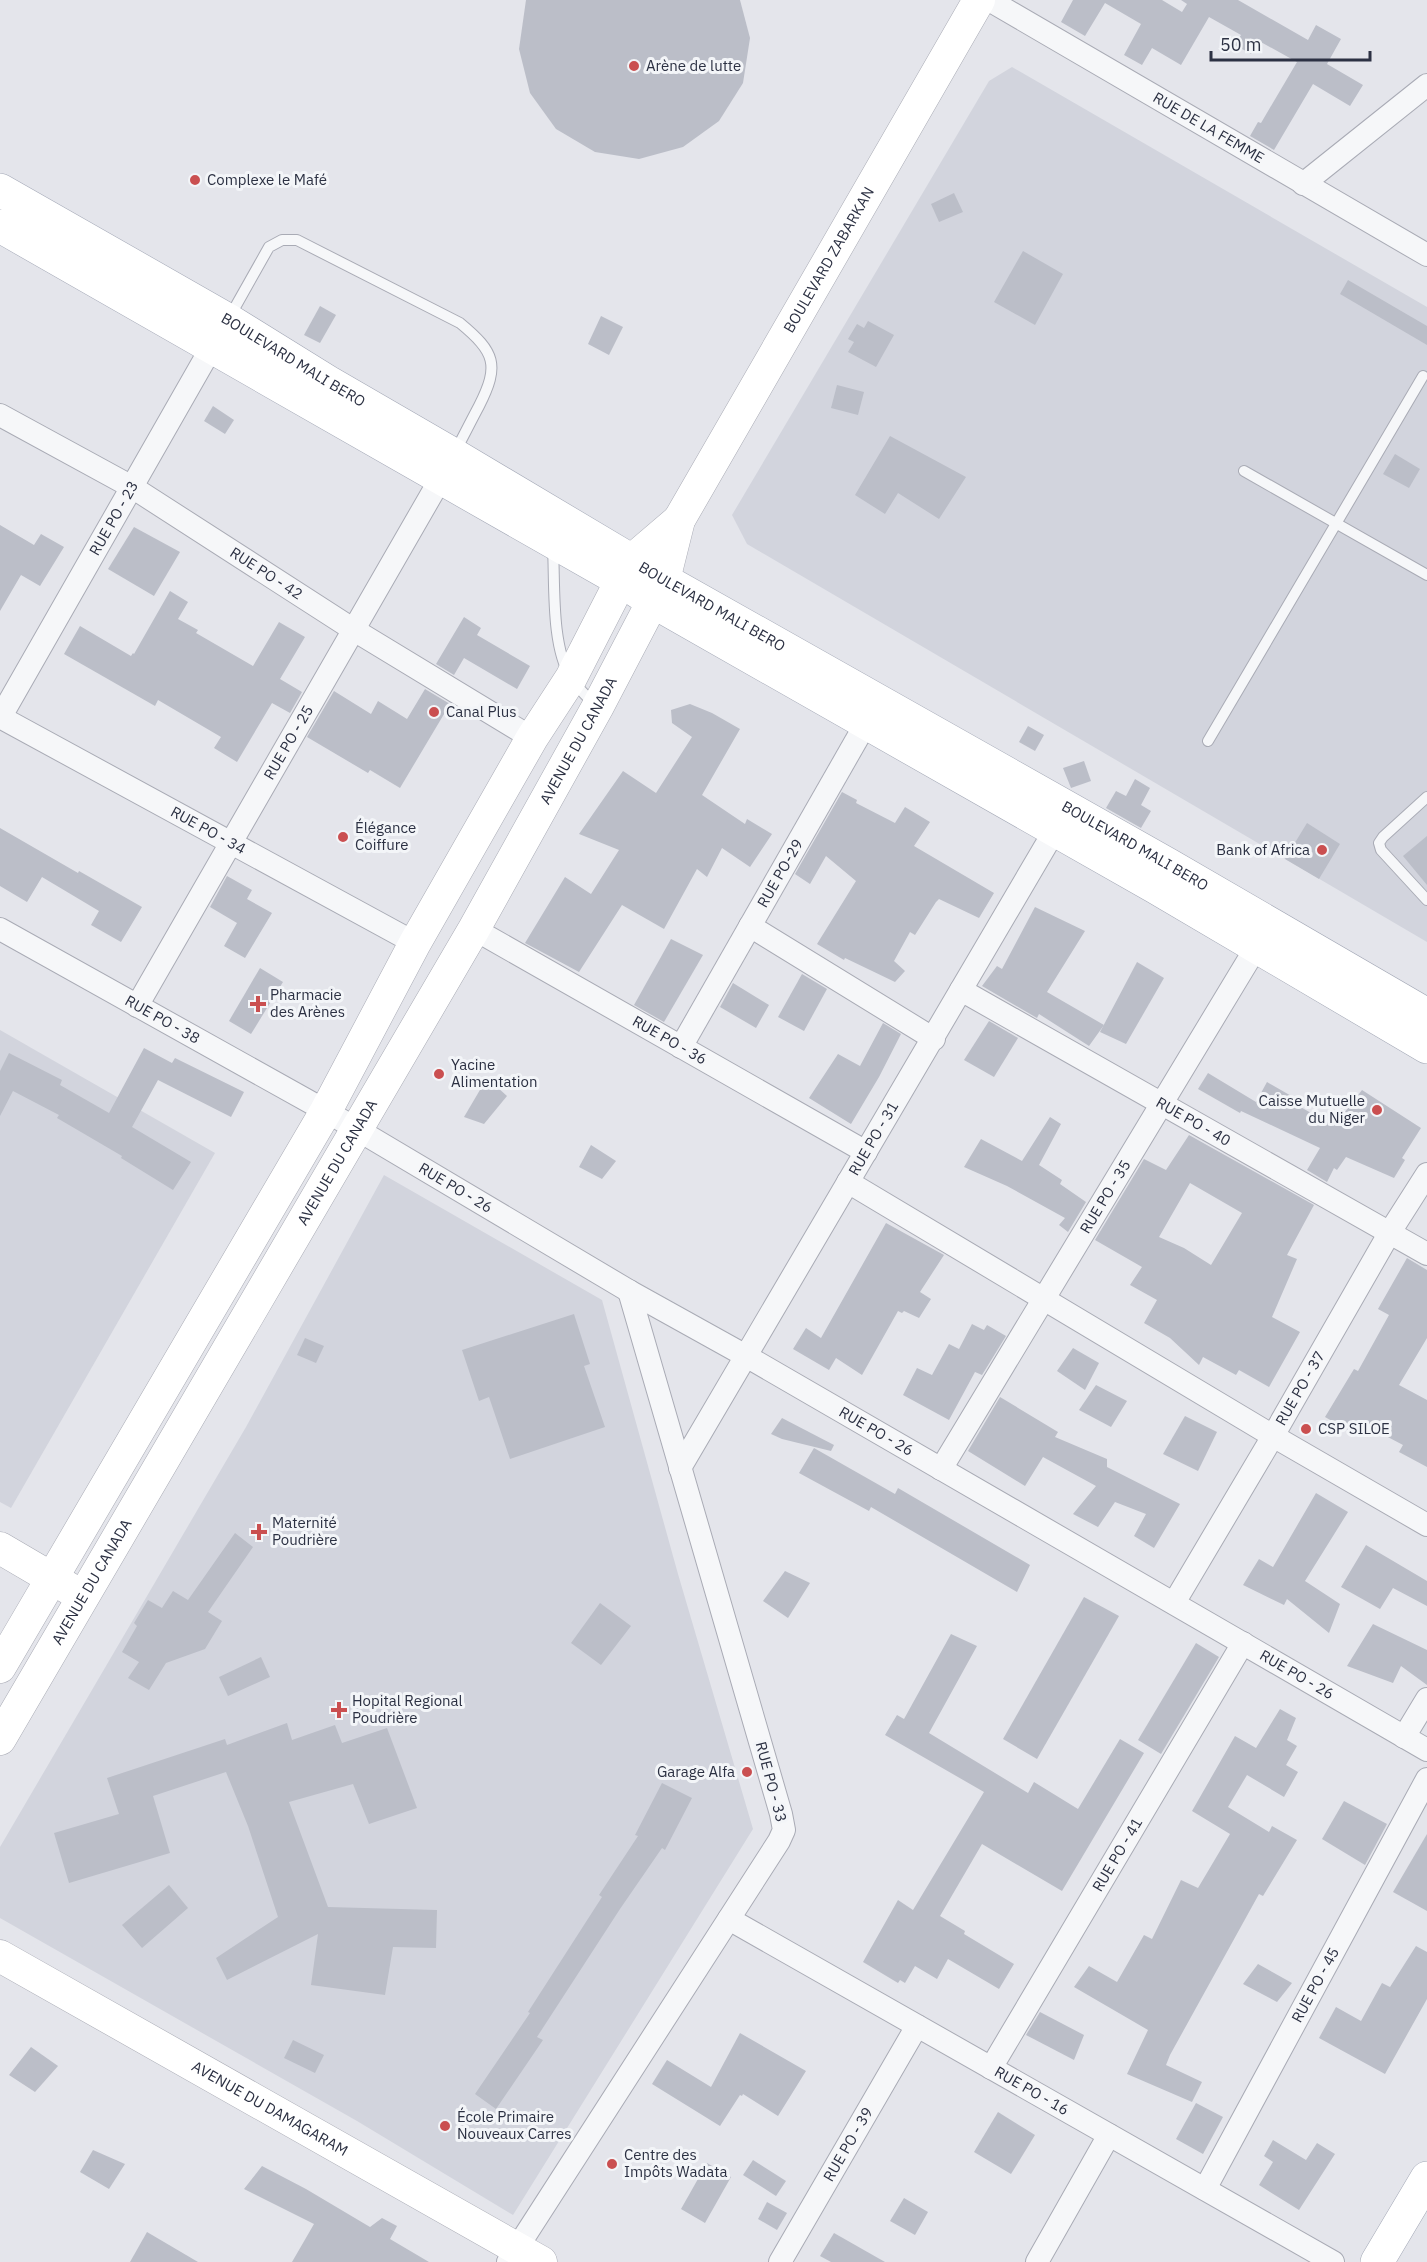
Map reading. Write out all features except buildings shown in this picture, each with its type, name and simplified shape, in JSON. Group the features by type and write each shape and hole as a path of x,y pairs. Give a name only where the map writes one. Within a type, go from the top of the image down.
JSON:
{"main road":[{"name":"BOULEVARD MALI BERO","path":"0,190 220,334 658,591 1264,936 1427,1047"},
{"name":"BOULEVARD MALI BERO","path":"0,226 220,334"},
{"name":"BOULEVARD MALI BERO","path":"448,466 552,541 625,571"},
{"name":"BOULEVARD MALI BERO","path":"1264,936 1427,1015"},
{"path":"1377,2262 1427,2178"}],"street":[{"name":"BOULEVARD ZABARKAN","path":"658,591 679,519 979,0"},
{"name":"RUE DE LA FEMME","path":"989,0 1427,255"},
{"path":"1303,184 1427,84"},
{"name":"RUE PO - 23","path":"0,717 220,334"},
{"name":"RUE PO - 42","path":"0,415 132,487 354,630 532,738"},
{"name":"RUE PO - 25","path":"137,1006 448,466"},
{"name":"BOULEVARD ZABARKAN","path":"625,571 679,519"},
{"path":"0,1667 326,1111 416,943 532,738 571,678 625,571"},
{"name":"AVENUE DU CANADA","path":"0,1739 474,929 597,708 658,591"},
{"name":"RUE PO-29","path":"681,1047 872,712"},
{"name":"RUE PO - 34","path":"0,717 416,943"},
{"name":"RUE PO - 31","path":"680,1468 1061,820"},
{"path":"750,926 934,1039"},
{"name":"RUE PO - 38","path":"0,929 326,1111"},
{"name":"RUE PO - 36","path":"474,929 866,1152"},
{"name":"RUE PO - 35","path":"941,1469 1264,936"},
{"name":"RUE PO - 40","path":"961,990 1427,1254"},
{"name":"RUE PO - 26","path":"326,1111 629,1292 746,1356 1427,1750"},
{"name":"RUE PO - 37","path":"1174,1603 1273,1436 1389,1232 1427,1174"},
{"path":"848,1182 1273,1436 1427,1525"},
{"name":"RUE PO - 33","path":"522,2257 784,1830 629,1292"},
{"path":"0,1548 83,1598"},
{"name":"RUE PO - 41","path":"991,2068 1243,1643"},
{"path":"1404,1737 1427,1699"},
{"name":"RUE PO - 45","path":"1205,2189 1427,1779"},
{"name":"RUE PO - 16","path":"729,1919 1333,2262"},
{"name":"AVENUE DU DAMAGARAM","path":"0,1956 522,2257"},
{"name":"RUE PO - 39","path":"780,2262 917,2026"},
{"path":"1037,2262 1109,2135"}],"lane":[{"path":"220,334 269,247 282,240 297,240 460,323 476,336 488,351 493,369 486,391 448,466"},
{"path":"1208,741 1423,376"},
{"path":"1244,471 1427,575"},
{"path":"552,541 560,652 571,678 597,708"},
{"path":"1427,797 1379,843 1381,850 1427,900"}],"shaded area":[{"path":"1012,67 1427,307 1427,942 747,544 732,515 989,81"},
{"path":"0,1030 215,1153 11,1508 0,1502"},
{"name":"Hopital Regional Poudrière","path":"384,1175 602,1300 678,1574 753,1829 513,2215 357,2121 0,1918 0,1847 246,1427"}],"place":[{"name":"Arène de lutte","path":"634,66"},
{"name":"Complexe le Mafé","path":"195,180"},
{"name":"Canal Plus","path":"434,712"},
{"name":"Élégance Coiffure","path":"343,837"},
{"name":"Bank of Africa","path":"1322,850"},
{"name":"Pharmacie des Arènes","path":"258,1004"},
{"name":"Yacine Alimentation","path":"439,1074"},
{"name":"Caisse Mutuelle du Niger","path":"1377,1110"},
{"name":"CSP SILOE","path":"1306,1429"},
{"name":"Maternité Poudrière","path":"259,1532"},
{"name":"Hopital Regional Poudrière","path":"339,1710"},
{"name":"Garage Alfa","path":"747,1772"},
{"name":"École Primaire Nouveaux Carres","path":"445,2126"},
{"name":"Centre des Impôts Wadata","path":"612,2164"}]}
